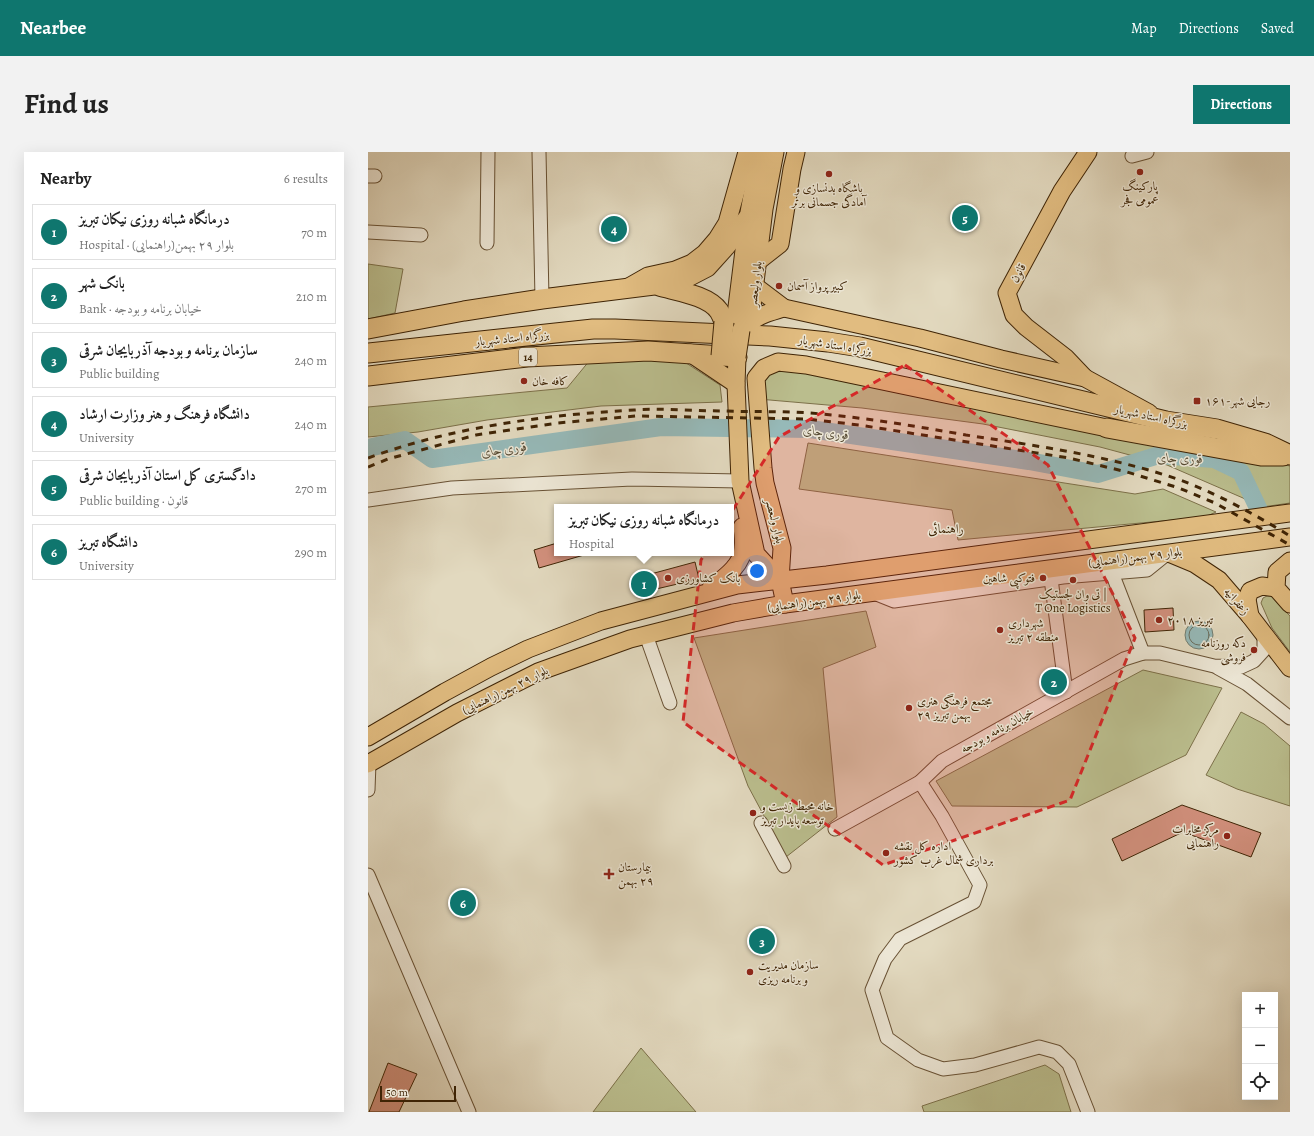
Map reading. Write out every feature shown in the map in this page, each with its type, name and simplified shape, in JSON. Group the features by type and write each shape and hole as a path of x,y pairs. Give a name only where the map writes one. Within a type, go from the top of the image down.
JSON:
{"highway":[{"path":"368,329 464,311 682,280 707,267 748,218"},
{"path":"654,285 696,296 707,301 719,311 724,322 729,356"},
{"name":"بزرگراه استاد شهریار","path":"368,353 615,329 770,336 828,342 860,348 1160,419 1216,429 1265,443 1290,456"},
{"name":"بزرگراه استاد شهریار","path":"368,376 527,357 648,351 729,356"},
{"name":"بزرگراه استاد شهریار","path":"1106,428 1261,456 1290,456"},
{"path":"1216,429 1242,431 1290,440"}],"main road":[{"path":"627,288 648,276 675,270 692,263 705,253 717,240 727,224 747,152"},
{"name":"بلوار ولیعصر","path":"741,330 736,316 748,218 760,152"},
{"name":"بلوار ولیعصر","path":"741,330 751,315 764,208 775,152"},
{"path":"758,262 780,244 796,152"},
{"name":"قانون","path":"1085,378 1066,358 1026,327 1014,315 1008,293 1062,191 1088,152"},
{"path":"755,286 784,308 920,338 1001,359 1085,378 1160,419"},
{"path":"741,330 759,316 784,308"},
{"name":"بلوار ولىعصر","path":"741,330 729,356 736,384 740,474 756,554 780,580"},
{"path":"690,353 736,384"},
{"name":"بلوار ولىعصر","path":"780,580 782,548 765,483 756,378 764,368 778,362 806,365 1106,428"},
{"path":"706,592 733,569 744,548 740,474"},
{"name":"بلوار ٢٩ بهمن(راهنمایی)","path":"368,737 445,692 528,649 601,621 706,592 737,585 827,575 1290,513"},
{"name":"بلوار ٢٩ بهمن(راهنمایی)","path":"369,764 457,713 538,672 630,639 733,613 785,604 1290,537"},
{"name":"زعفرانیه","path":"1168,553 1194,564 1219,580 1264,633 1290,668"},
{"path":"1276,588 1277,572 1290,561"},
{"path":"780,580 785,604"},
{"path":"1250,616 1247,599 1250,591 1262,586 1276,588 1290,604"},
{"path":"445,692 457,713"}],"street":[{"path":"487,244 488,152"},
{"path":"539,152 542,299"},
{"path":"1132,156 1148,152"},
{"path":"368,232 421,235"},
{"path":"368,500 452,488 740,474"},
{"path":"874,592 894,601 1051,579 1147,570 1168,553"},
{"path":"1112,573 1143,652"},
{"path":"1051,579 1066,692"},
{"name":"خیابان برنامه و بودجه","path":"835,829 920,782 942,762 1124,660 1143,652 1160,653 1214,666 1241,667 1254,661 1264,650 1264,633"},
{"path":"646,635 670,703"},
{"name":"خیابان برنامه و بودجه","path":"1214,666 1247,684 1290,718"},
{"path":"368,790 369,764"},
{"path":"920,782 942,816 980,885 974,902 900,939 884,959 872,990 888,1038 918,1060 943,1069 975,1065 1039,1047 1057,1052 1069,1064 1088,1112"},
{"path":"761,823 784,866"},
{"path":"368,875 469,1112"}],"highlighted area":[{"path":"905,365 1048,465 1135,638 1070,800 883,865 683,722 701,560 779,437"}],"green space":[{"path":"368,264 403,269 395,313 368,319"},
{"path":"680,359 720,385 722,402 601,406 487,420 418,432 368,437 368,407 567,388 590,360"},
{"path":"777,368 1250,457 1290,466 1290,503 1256,508 1243,498 1167,465 1100,447 983,424 862,408 758,399 759,382"},
{"path":"808,443 1135,494 1163,489 1216,512 1205,517 958,540 952,510 799,489"},
{"path":"1271,596 1290,616 1290,652 1272,628 1261,603 1263,598"},
{"path":"866,611 876,647 823,668 837,817 786,857 748,786 694,638"},
{"path":"1143,670 1222,688 1186,755 1077,807 952,806 936,781"},
{"path":"1241,712 1264,724 1290,746 1290,806 1237,789 1206,775"},
{"path":"641,1048 696,1112 593,1112"},
{"path":"1045,1065 1059,1074 1071,1112 924,1112 922,1106"}],"water":[{"path":"1199,621 1205,622 1209,625 1212,629 1212,641 1209,645 1205,648 1199,649 1193,648 1189,645 1186,641 1185,635 1186,629 1189,625 1193,622"}],"building":[{"path":"554,544 554,556 581,556 539,568 534,550"},
{"path":"695,562 699,579 639,593 636,578"},
{"name":"تبریز ۲۰۱۸","path":"1173,608 1174,630 1145,632 1144,610"},
{"name":"مرکز مخابرات راهنمایی","path":"1182,805 1261,833 1251,857 1183,832 1122,861 1112,839"},
{"path":"388,1063 417,1074 399,1112 369,1112"}],"waterway":[{"name":"قوری چای","path":"368,448 405,440 432,459 661,427 810,429 1029,461 1098,474 1159,455 1214,459 1241,472 1259,510"}],"railway":[{"path":"368,458 433,438 499,424 566,415 657,409 810,413 888,422 1020,443 1128,464 1180,480 1223,498 1290,536"},
{"path":"368,467 388,459 476,435 558,423 636,416 807,419 859,425 1069,458 1127,472 1179,488 1215,503 1290,545"}],"place":[{"name":"پارکینگ عمومی فجر","path":"1140,172"},
{"name":"باشگاه بدنسازی و آمادگی جسمانی برتر","path":"829,174"},
{"name":"دادگستری کل استان آذربایجان شرقی","path":"965,218"},
{"name":"دانشگاه فرهنگ و هنر وزارت ارشاد","path":"614,229"},
{"name":"کبیر پرواز آسمان","path":"779,286"},
{"name":"کافه خان","path":"524,381"},
{"name":"۱۶۱-رجایی شهر","path":"1197,401"},
{"name":"بانک کشاورزی","path":"668,578"},
{"name":"فتوکپی شاهین","path":"1043,578"},
{"name":"تی وان لجستیک | T One Logistics","path":"1073,580"},
{"name":"درمانگاه شبانه روزی نیکان تبریز","path":"644,584"},
{"name":"تبریز ۲۰۱۸","path":"1159,620"},
{"name":"شهرداری منطقه ۲ تبریز","path":"1000,630"},
{"name":"دکه روزنامه فروشی","path":"1254,650"},
{"name":"بانک شهر","path":"1054,682"},
{"name":"مجتمع فرهنگی هنری ۲۹ بهمن تبریز","path":"909,708"},
{"name":"خانه محیط زیست و توسعه پایدار تبریز","path":"753,813"},
{"name":"مرکز مخابرات راهنمایی","path":"1227,836"},
{"name":"اداره کل نقشه برداری شمال غرب کشور","path":"886,853"},
{"name":"بیمارستان ٢٩ بهمن","path":"609,874"},
{"name":"دانشگاه تبریز","path":"463,903"},
{"name":"سازمان برنامه و بودجه آذربایجان شرقی","path":"762,941"},
{"name":"سازمان مدیریت و برنامه ریزی","path":"750,972"}],"district":[{"name":"راهنمائی","path":"946,528"}]}
